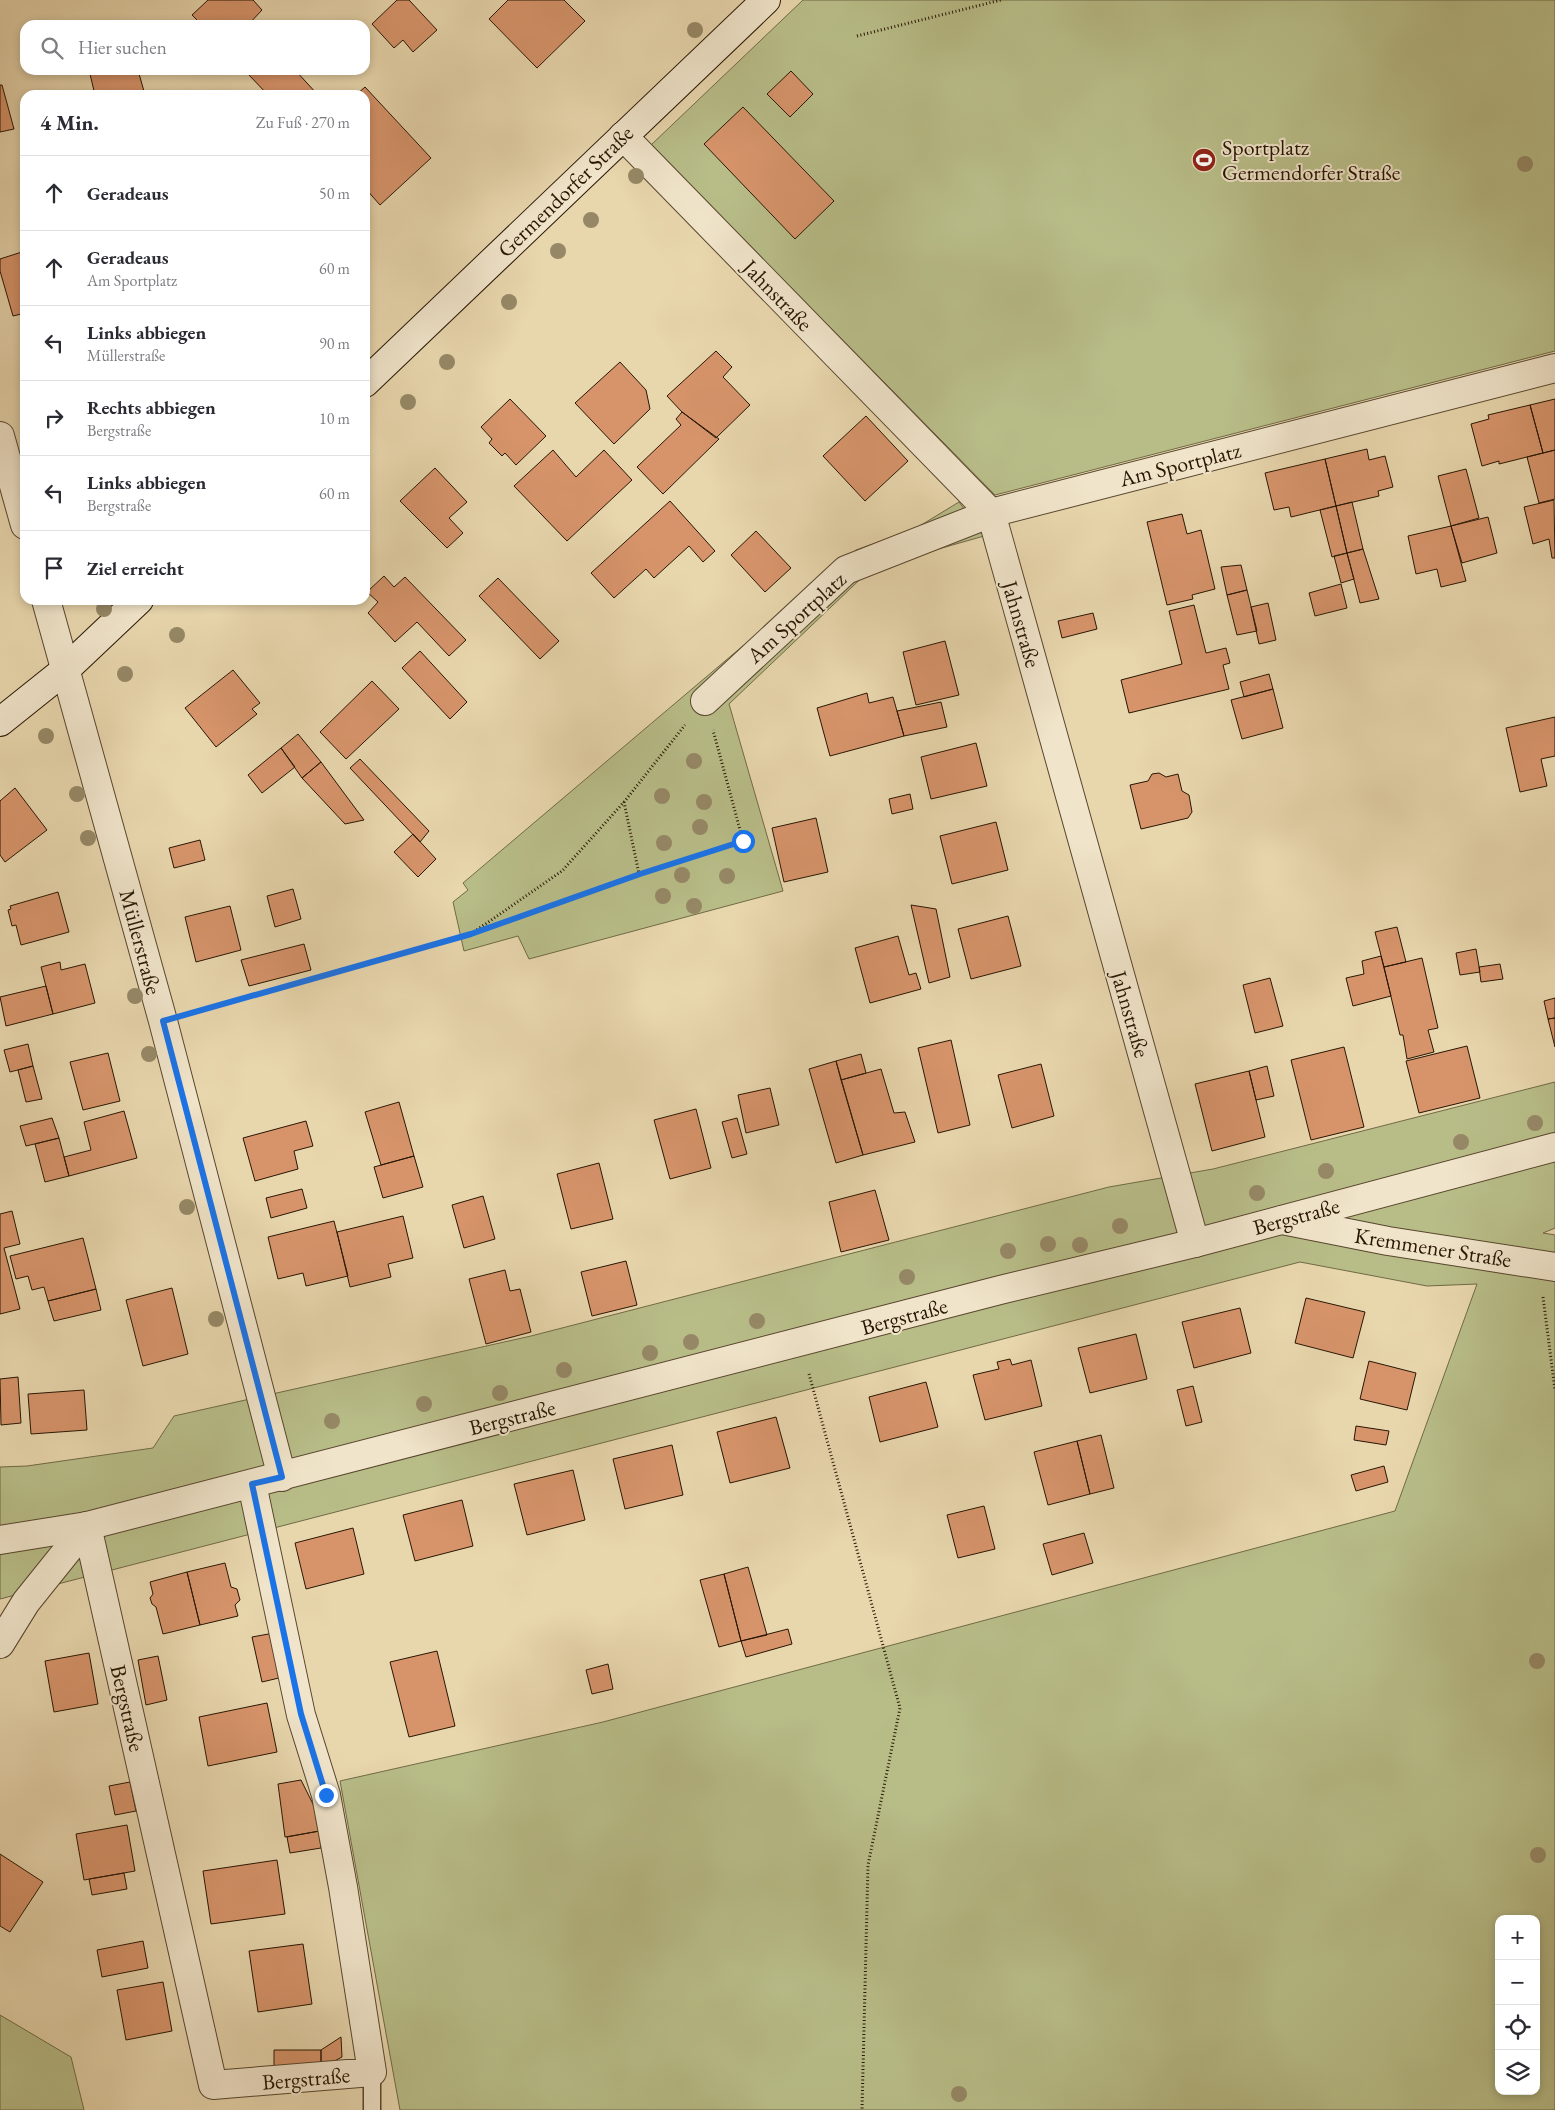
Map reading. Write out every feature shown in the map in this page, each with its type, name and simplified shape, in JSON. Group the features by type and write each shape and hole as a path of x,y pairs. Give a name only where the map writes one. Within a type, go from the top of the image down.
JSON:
{"street":[{"name":"Germendorfer Straße","path":"370,378 766,0"},
{"name":"Jahnstraße","path":"623,136 991,513 1195,1243"},
{"name":"Am Sportplatz","path":"706,701 846,570 991,513 1555,368"},
{"path":"0,436 20,508"},
{"name":"Müllerstraße","path":"47,605 163,1021 282,1477"},
{"path":"0,722 66,670 133,605"},
{"name":"Bergstraße","path":"0,1540 86,1526 282,1477 800,1342 1195,1243 1555,1147"},
{"name":"Kremmener Straße","path":"1282,1220 1388,1241 1547,1265"},
{"name":"Bergstraße","path":"86,1526 213,2085 372,2072 343,1887 327,1804 301,1714 252,1484"},
{"path":"0,1644 26,1602 86,1526"}],"lane":[{"path":"372,2072 372,2110"}],"path":[{"path":"857,36 1001,0"},
{"path":"471,934 562,871 624,802 706,701"},
{"path":"163,1021 471,934 640,874 743,841 706,701"},
{"path":"624,802 640,874"},
{"path":"1547,1265 1555,1390"},
{"path":"800,1342 900,1708 868,1865 862,2110"}],"green space":[{"name":"Sportplatz Germendorfer Straße","path":"803,0 1555,0 1555,351 995,495 651,145"},
{"path":"959,502 984,536 872,568 729,704 783,891 529,959 518,936 464,951 453,902 468,890 463,883 856,550 913,530"},
{"path":"1555,1082 1555,1228 1543,1233 1555,1235 1555,2110 400,2110 340,1781 603,1722 1395,1511 1477,1284 1427,1286 1300,1262 0,1599 0,1467 27,1466 153,1448 174,1416 531,1336 1109,1187 1213,1169"},
{"path":"0,2015 71,2057 84,2110 0,2110"}],"building":[{"path":"208,0 253,0 262,10 253,20 197,20 192,15"},
{"path":"397,0 409,0 437,30 413,52 403,40 394,48 372,24"},
{"path":"508,0 564,0 585,21 537,68 489,19"},
{"path":"791,71 813,94 790,117 767,94"},
{"path":"90,75 139,75 144,90 94,90"},
{"path":"249,75 300,75 313,90 263,90"},
{"path":"0,85 2,85 14,129 0,132"},
{"path":"370,92 431,158 380,205 370,194"},
{"path":"743,107 834,201 795,239 704,144"},
{"path":"20,253 20,314 13,316 0,271 0,259"},
{"path":"716,351 732,367 723,377 750,405 716,438 682,412 667,396"},
{"path":"620,362 646,390 650,409 614,444 575,403"},
{"path":"510,399 546,436 516,465 505,453 502,456 489,443 492,439 481,427"},
{"path":"1555,399 1555,450 1543,453 1530,405"},
{"path":"1530,405 1543,453 1499,464 1499,461 1482,466 1471,424 1489,419 1488,415"},
{"path":"682,412 719,439 663,494 637,467 681,425 676,419"},
{"path":"866,416 908,461 865,501 823,456"},
{"path":"1367,449 1369,460 1385,456 1393,487 1378,491 1379,496 1336,506 1325,459"},
{"path":"553,450 576,477 604,450 632,480 567,541 514,486"},
{"path":"1555,450 1555,499 1539,503 1527,457"},
{"path":"1325,459 1336,506 1291,517 1289,507 1274,510 1265,473"},
{"path":"435,468 467,502 449,518 463,533 447,548 400,501"},
{"path":"1466,469 1479,518 1451,526 1438,476"},
{"path":"1554,500 1555,558 1552,558 1549,539 1533,544 1524,507"},
{"path":"670,501 715,551 703,562 689,546 654,578 646,569 614,598 591,573"},
{"path":"1352,502 1363,549 1347,553 1336,506"},
{"path":"1336,506 1347,553 1332,557 1320,510"},
{"path":"1182,514 1187,534 1201,530 1215,589 1192,595 1193,599 1167,605 1147,522"},
{"path":"1488,517 1497,553 1462,563 1451,526"},
{"path":"1451,526 1466,581 1441,587 1437,569 1416,574 1408,536"},
{"path":"756,531 791,568 765,592 731,555"},
{"path":"1363,549 1379,599 1360,603 1347,553"},
{"path":"1347,553 1354,579 1341,583 1334,556"},
{"path":"1241,565 1247,590 1227,595 1221,567"},
{"path":"384,576 394,587 405,577 466,640 449,656 417,622 395,642 368,613 378,602 370,595 370,589"},
{"path":"498,578 559,641 540,659 479,596"},
{"path":"1341,584 1347,608 1315,616 1309,593"},
{"path":"1247,590 1257,631 1237,635 1227,595"},
{"path":"1268,603 1276,640 1259,644 1251,607"},
{"path":"1194,605 1206,653 1226,648 1230,663 1223,665 1229,689 1129,713 1121,680 1182,664 1169,611"},
{"path":"1093,613 1097,629 1062,638 1058,621"},
{"path":"945,641 959,695 916,705 903,652"},
{"path":"420,651 467,702 450,719 402,668"},
{"path":"233,670 260,703 252,709 257,714 216,747 185,708"},
{"path":"1269,674 1273,689 1244,697 1240,682"},
{"path":"372,681 399,709 346,759 320,732"},
{"path":"1273,689 1283,728 1242,739 1231,700"},
{"path":"867,693 869,703 893,697 904,736 830,756 817,708"},
{"path":"941,702 947,727 904,736 897,711"},
{"path":"1555,717 1555,756 1541,759 1547,786 1520,792 1506,728"},
{"path":"298,734 321,762 302,778 281,748"},
{"path":"976,743 987,786 931,799 921,757"},
{"path":"281,748 295,767 262,793 248,775"},
{"path":"360,759 429,831 420,842 350,768"},
{"path":"321,762 364,820 345,824 302,778"},
{"path":"1159,773 1166,777 1178,774 1182,791 1189,795 1192,812 1188,818 1141,829 1130,785 1148,781 1152,774"},
{"path":"15,788 47,830 5,862 0,855 0,801"},
{"path":"910,794 913,809 892,814 889,799"},
{"path":"816,818 828,872 784,882 772,828"},
{"path":"996,822 1008,870 952,884 940,836"},
{"path":"413,834 436,859 418,877 394,852"},
{"path":"200,840 205,860 174,868 169,848"},
{"path":"293,889 301,919 275,927 267,896"},
{"path":"58,892 69,932 21,945 16,925 12,926 8,910 11,909 10,906"},
{"path":"911,905 936,909 950,977 929,983"},
{"path":"230,906 241,950 196,962 185,917"},
{"path":"1008,916 1021,966 971,979 958,929"},
{"path":"1397,927 1406,962 1384,967 1375,932"},
{"path":"898,936 909,975 916,973 921,989 870,1003 855,948"},
{"path":"304,944 311,970 249,986 241,960"},
{"path":"1476,949 1480,972 1460,975 1456,953"},
{"path":"1381,956 1391,996 1353,1006 1346,978 1364,974 1362,961"},
{"path":"1422,958 1438,1028 1428,1030 1434,1052 1407,1059 1403,1035 1400,1035 1384,967"},
{"path":"60,962 61,970 85,964 95,1003 53,1014 41,967"},
{"path":"1500,964 1503,979 1481,982 1479,967"},
{"path":"1270,978 1283,1026 1255,1033 1243,985"},
{"path":"46,986 53,1014 6,1026 0,997"},
{"path":"1555,998 1555,1018 1548,1019 1544,1001"},
{"path":"1555,1018 1555,1047 1548,1019"},
{"path":"951,1040 970,1125 938,1133 918,1048"},
{"path":"28,1044 33,1066 10,1072 4,1050"},
{"path":"1467,1046 1480,1098 1419,1113 1406,1061"},
{"path":"1344,1047 1364,1127 1311,1140 1291,1060"},
{"path":"108,1053 120,1101 83,1110 70,1062"},
{"path":"861,1054 866,1073 841,1080 836,1061"},
{"path":"836,1061 863,1155 836,1163 809,1069"},
{"path":"1041,1064 1054,1116 1012,1128 998,1075"},
{"path":"33,1066 42,1099 26,1102 18,1070"},
{"path":"1267,1066 1274,1096 1256,1100 1249,1071"},
{"path":"881,1069 894,1113 905,1112 915,1142 863,1155 841,1080"},
{"path":"1249,1071 1265,1137 1212,1151 1195,1084"},
{"path":"770,1088 779,1125 746,1133 738,1095"},
{"path":"399,1102 414,1156 381,1165 365,1112"},
{"path":"696,1109 711,1168 670,1179 654,1120"},
{"path":"124,1111 137,1158 69,1176 64,1157 91,1150 84,1122"},
{"path":"52,1118 59,1138 26,1146 20,1126"},
{"path":"737,1118 747,1154 732,1158 722,1122"},
{"path":"306,1121 313,1146 294,1151 298,1169 255,1181 243,1138"},
{"path":"59,1138 69,1176 45,1182 35,1144"},
{"path":"414,1156 423,1187 383,1198 374,1167"},
{"path":"599,1163 613,1219 571,1229 557,1174"},
{"path":"302,1189 307,1208 271,1218 266,1198"},
{"path":"875,1190 889,1240 841,1252 829,1202"},
{"path":"483,1196 495,1239 464,1248 452,1205"},
{"path":"12,1211 20,1244 4,1248 20,1309 0,1314 0,1214"},
{"path":"403,1216 413,1258 388,1264 391,1277 350,1287 337,1232"},
{"path":"334,1221 348,1276 306,1286 303,1273 278,1279 268,1237"},
{"path":"83,1238 96,1289 48,1301 44,1287 32,1290 28,1276 16,1279 10,1256"},
{"path":"626,1261 637,1305 592,1316 581,1272"},
{"path":"505,1270 510,1291 520,1289 531,1332 486,1344 469,1279"},
{"path":"172,1288 188,1354 143,1366 126,1300"},
{"path":"96,1289 101,1310 54,1321 48,1301"},
{"path":"1306,1298 1365,1312 1353,1358 1295,1343"},
{"path":"1240,1308 1251,1353 1194,1368 1182,1322"},
{"path":"1136,1334 1147,1379 1090,1393 1078,1348"},
{"path":"1010,1359 1012,1365 1031,1360 1042,1406 985,1420 973,1375 999,1369 997,1362"},
{"path":"1369,1361 1416,1373 1407,1410 1360,1399"},
{"path":"18,1377 21,1423 1,1425 0,1379"},
{"path":"926,1382 938,1427 880,1442 869,1397"},
{"path":"1193,1386 1202,1422 1186,1426 1177,1390"},
{"path":"84,1390 87,1430 31,1434 28,1394"},
{"path":"776,1417 790,1468 730,1483 717,1432"},
{"path":"1356,1426 1389,1431 1386,1445 1354,1440"},
{"path":"1101,1435 1114,1488 1090,1494 1077,1441"},
{"path":"1077,1441 1090,1494 1048,1505 1034,1452"},
{"path":"672,1445 683,1495 625,1509 613,1459"},
{"path":"1384,1466 1388,1482 1356,1491 1351,1475"},
{"path":"573,1470 585,1520 527,1535 514,1484"},
{"path":"462,1500 473,1546 415,1561 403,1515"},
{"path":"984,1506 995,1549 958,1558 947,1515"},
{"path":"353,1528 364,1574 306,1589 295,1543"},
{"path":"1084,1533 1093,1563 1052,1575 1043,1544"},
{"path":"225,1563 231,1587 237,1589 240,1600 235,1605 238,1616 200,1625 187,1572"},
{"path":"748,1567 767,1635 741,1641 724,1574"},
{"path":"187,1572 200,1625 163,1634 156,1607 152,1604 150,1598 153,1594 150,1582"},
{"path":"724,1574 741,1641 719,1647 700,1580"},
{"path":"788,1629 792,1644 746,1657 741,1641"},
{"path":"274,1633 283,1677 262,1682 252,1637"},
{"path":"437,1651 455,1726 409,1737 390,1662"},
{"path":"89,1653 98,1704 54,1712 45,1661"},
{"path":"158,1656 167,1700 146,1705 138,1660"},
{"path":"608,1664 613,1689 592,1694 586,1670"},
{"path":"267,1703 277,1752 208,1766 199,1717"},
{"path":"301,1780 316,1810 320,1831 285,1837 278,1784"},
{"path":"130,1782 136,1811 115,1815 109,1786"},
{"path":"127,1825 135,1871 84,1880 76,1834"},
{"path":"319,1831 321,1848 290,1853 287,1837"},
{"path":"0,1854 43,1882 10,1932 0,1926"},
{"path":"277,1860 285,1914 211,1924 203,1871"},
{"path":"124,1873 127,1889 92,1895 89,1879"},
{"path":"143,1941 148,1968 102,1977 97,1950"},
{"path":"303,1944 312,2004 258,2012 249,1951"},
{"path":"163,1982 172,2031 126,2040 117,1990"},
{"path":"341,2037 342,2057 321,2068 321,2050"},
{"path":"274,2050 321,2050 321,2068 274,2068"}],"place":[{"name":"Sportplatz Germendorfer Straße","path":"1204,160"}],"route":[{"path":"326,1795 301,1714 252,1484 282,1477 163,1021 471,934 640,874 743,841"}]}
